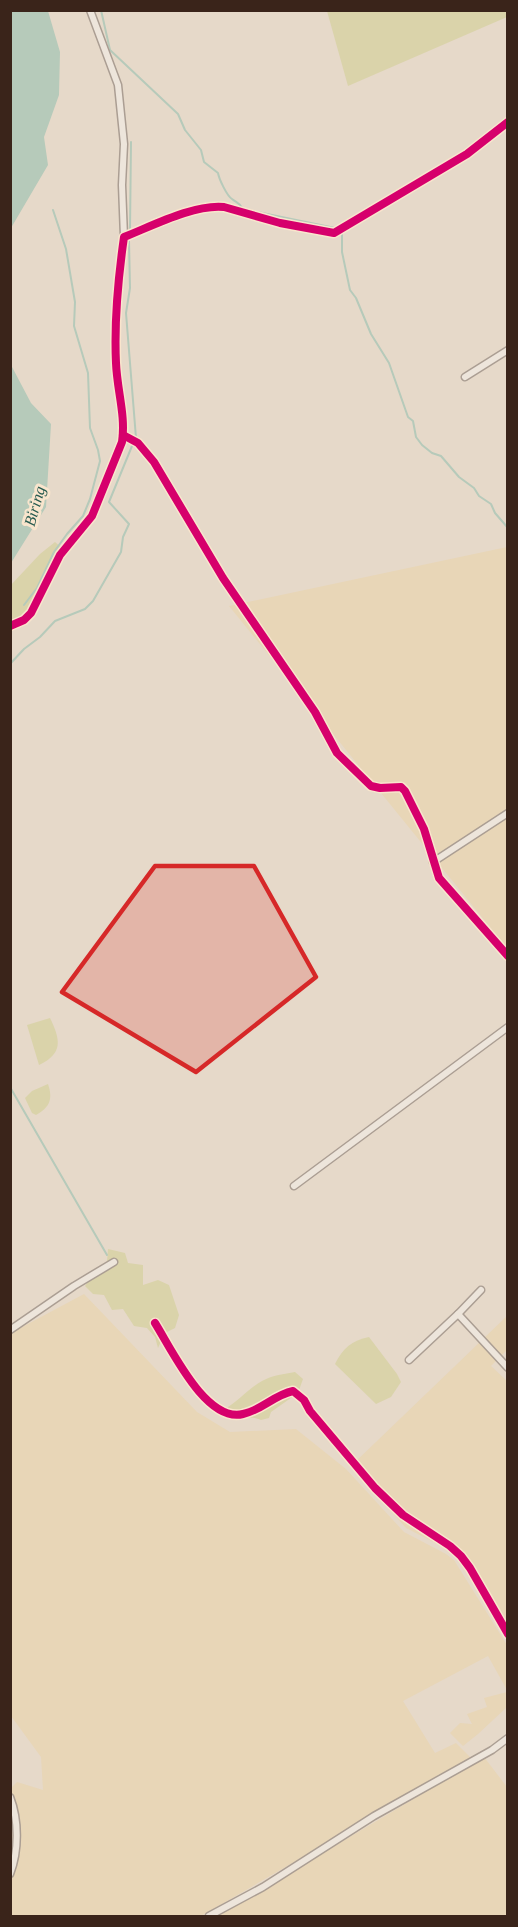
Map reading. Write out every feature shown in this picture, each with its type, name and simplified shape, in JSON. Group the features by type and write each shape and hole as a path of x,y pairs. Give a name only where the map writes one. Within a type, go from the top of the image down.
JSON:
{"street":[{"path":"10,626 24,620 31,613 60,555 92,516 123,435 115,346 118,275 124,237 122,185 124,144 118,85 90,10"},
{"path":"124,237 214,206 280,224 334,233 467,154 507,122"},
{"path":"465,377 507,350"},
{"path":"123,435 138,443 154,462 223,578 315,712 337,753 371,786 380,788 395,786 405,791 424,829 439,878 507,956"},
{"path":"433,862 507,813"},
{"path":"294,1186 507,1027"},
{"path":"10,1330 74,1286 114,1262"},
{"path":"409,1360 481,1290"},
{"path":"458,1314 507,1368"},
{"path":"155,1323 199,1391 219,1411 237,1415 247,1414 281,1394 293,1391 300,1396 310,1412 375,1488 402,1515 450,1546 461,1556 507,1634"},
{"path":"209,1917 263,1887 374,1816 492,1750 507,1738"},
{"path":"10,1797 17,1833 14,1864 10,1874"}],"highlighted area":[{"path":"155,866 254,866 316,977 196,1072 62,992"}],"shaded area":[{"path":"507,10 507,17 348,86 327,11"},
{"path":"55,542 64,550 40,588 38,605 20,620 11,623 10,586 40,554"},
{"path":"507,547 507,948 229,606"},
{"path":"50,1018 58,1045 53,1056 39,1065 27,1025"},
{"path":"48,1084 49,1102 36,1115 32,1113 25,1098 32,1091"},
{"path":"108,1249 125,1253 128,1263 143,1265 143,1285 158,1280 169,1285 179,1315 175,1328 165,1333 158,1348 155,1337 147,1328 134,1326 123,1309 112,1310 104,1295 93,1294 85,1286 96,1270 107,1262"},
{"path":"84,1294 197,1412 230,1432 296,1429 346,1469 404,1532 454,1560 507,1645 507,1690 488,1656 403,1701 435,1753 456,1743 472,1759 201,1916 11,1916 11,1788 17,1782 43,1790 41,1757 11,1716 11,1333"},
{"path":"507,1316 507,1350 491,1366 507,1381 507,1630 453,1552 406,1528 351,1466"},
{"path":"369,1337 401,1382 391,1397 376,1404 335,1364 348,1346"},
{"path":"295,1372 303,1379 298,1393 271,1412 269,1418 236,1419 231,1418 223,1410 262,1381"},
{"path":"507,1692 507,1707 463,1746 450,1733 460,1723 472,1724 467,1714 487,1707 484,1698"},
{"path":"484,1757 507,1787 507,1916 217,1916"}],"water":[{"path":"11,10 48,11 60,52 59,95 44,137 48,165 11,228"},
{"name":"Biring","path":"11,365 31,403 51,424 46,507 11,563"}],"waterway":[{"path":"101,10 110,50 178,114 185,130 201,150 204,162 218,173 230,197 243,209 335,228"},
{"path":"130,229 131,142"},
{"path":"24,605 37,588 54,552 83,516 100,461 90,428 88,373 74,326 75,302 66,249 53,210"},
{"path":"342,233 342,252 350,290 356,298 371,334 389,363 408,417 413,421 416,437 432,453 441,456 459,477 491,504 495,513 508,528"},
{"path":"129,241 130,288 126,313 136,438"},
{"path":"10,664 55,621 85,609 93,601 121,552 123,537 129,524 109,502 132,446"},
{"path":"10,1087 107,1255"}],"cycle path":[{"path":"10,626 24,620 31,613 60,555 92,516 122,442 123,422 117,373 116,332 118,284 124,237 187,212 212,207 224,207 280,223 334,233 467,154 508,122"},
{"path":"123,435 138,443 154,462 223,578 315,712 337,753 371,786 401,787 405,791 424,829 439,878 508,956"},
{"path":"155,1323 181,1366 203,1396 229,1414 243,1414 293,1391 304,1400 310,1411 375,1488 403,1515 450,1546 461,1556 508,1634"}]}
